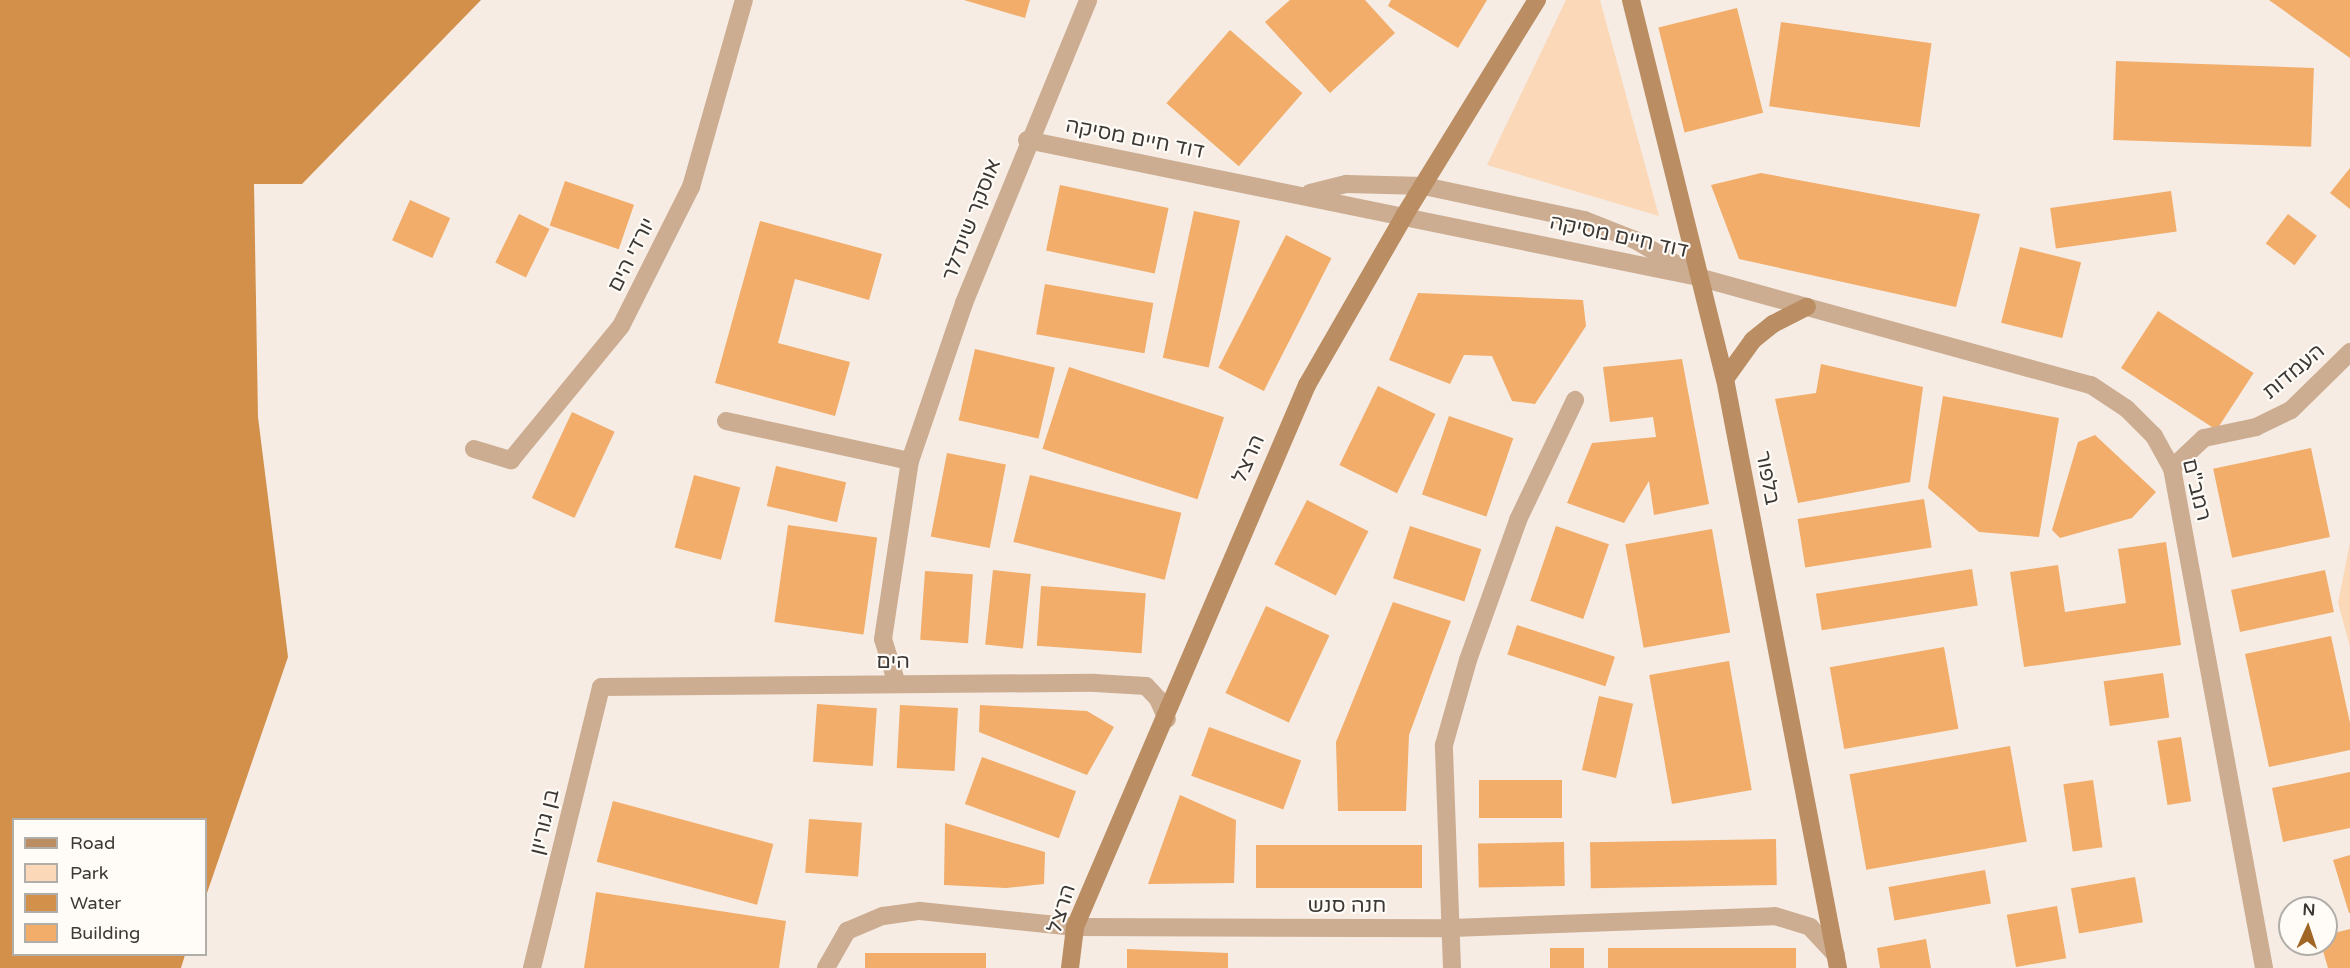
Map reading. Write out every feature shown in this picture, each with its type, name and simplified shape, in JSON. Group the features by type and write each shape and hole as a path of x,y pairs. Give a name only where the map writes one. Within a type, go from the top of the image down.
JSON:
{"street":[{"name":"יורדי הים","path":"474,449 511,460 621,326 691,187 744,0"},
{"name":"אוסקר שינדלר","path":"897,684 883,639 910,461 964,303 1027,141 1088,0"},
{"name":"הרצל","path":"1070,968 1075,927 1167,719 1241,532 1307,385 1404,216 1537,0"},
{"name":"בלפור","path":"1631,0 1725,379 1837,961"},
{"name":"דוד חיים מסיקה","path":"1027,141 1305,195 1698,277"},
{"name":"דוד חיים מסיקה","path":"1305,195 1347,184 1424,186 1584,220 1635,240 1698,277"},
{"name":"רמב\"ם","path":"1698,277 2091,385 2127,409 2154,436 2172,468 2264,968"},
{"path":"1725,379 1753,340 1773,324 1807,307"},
{"name":"העמדות","path":"2172,468 2204,438 2256,427 2291,410 2350,352"},
{"path":"1452,968 1452,928 1444,825 1444,745 1468,660 1518,520 1575,400"},
{"path":"726,421 910,461"},
{"name":"הים","path":"601,687 1095,682 1146,687 1158,699 1167,719"},
{"name":"בן גוריון","path":"532,968 601,687"},
{"name":"חנה סנש","path":"826,968 847,932 883,916 920,911 1075,927 1452,928 1775,916 1810,927 1837,961"}],"green space":[{"path":"1566,0 1600,0 1659,216 1487,165"},
{"path":"2350,542 2350,647 2338,603"}],"water":[{"path":"0,0 481,0 302,184 254,184 258,417 288,657 207,893 207,818 12,818 12,956 185,956 181,968 0,968"}],"building":[{"path":"964,0 1030,0 1025,18"},
{"path":"1290,0 1365,0 1395,33 1330,93 1265,22"},
{"path":"1391,0 1487,0 1458,48 1388,6"},
{"path":"2269,0 2350,0 2350,58"},
{"path":"1737,8 1763,113 1685,132 1658,28"},
{"path":"1781,22 1932,43 1920,127 1769,106"},
{"path":"1230,30 1302,93 1239,166 1166,103"},
{"path":"2116,61 2314,68 2311,147 2113,140"},
{"path":"2350,168 2350,209 2330,193"},
{"path":"1761,173 1980,214 1956,307 1739,259 1711,185"},
{"path":"565,181 634,205 619,249 550,225"},
{"path":"1060,185 1169,208 1155,274 1046,251"},
{"path":"2171,191 2177,232 2056,249 2050,208"},
{"path":"410,200 450,218 432,258 392,240"},
{"path":"1194,211 1240,221 1209,367 1163,358"},
{"path":"519,214 550,229 526,277 495,263"},
{"path":"2288,214 2317,236 2294,265 2266,244"},
{"path":"760,221 882,254 869,300 795,279 778,343 850,362 835,416 715,383"},
{"path":"1286,235 1331,258 1264,391 1218,368"},
{"path":"2020,247 2081,262 2062,338 2001,323"},
{"path":"1045,284 1153,303 1144,353 1036,334"},
{"path":"1418,293 1583,300 1586,326 1535,404 1512,401 1492,356 1464,355 1450,384 1389,360"},
{"path":"2158,311 2254,373 2217,430 2121,368"},
{"path":"975,349 1055,367 1038,439 959,420"},
{"path":"1682,359 1709,504 1654,515 1649,481 1624,523 1567,503 1592,443 1656,437 1653,417 1610,422 1603,367"},
{"path":"1821,364 1923,387 1910,482 1798,503 1775,399 1816,393"},
{"path":"1069,367 1224,417 1197,499 1042,449"},
{"path":"1378,386 1436,414 1397,493 1339,465"},
{"path":"1943,396 2059,418 2039,537 1979,532 1928,488"},
{"path":"572,412 615,432 574,518 532,498"},
{"path":"1449,416 1513,438 1486,517 1422,494"},
{"path":"2095,435 2156,492 2132,518 2060,538 2052,530 2078,442"},
{"path":"2311,448 2330,537 2232,558 2213,469"},
{"path":"947,453 1006,464 990,548 931,536"},
{"path":"776,466 846,482 837,522 767,506"},
{"path":"694,475 740,487 721,560 675,547"},
{"path":"1030,475 1181,513 1165,580 1013,542"},
{"path":"1924,499 1932,547 1805,567 1798,519"},
{"path":"1307,500 1368,531 1336,595 1274,564"},
{"path":"788,525 877,538 863,635 774,622"},
{"path":"1410,526 1481,549 1464,601 1393,578"},
{"path":"1556,526 1609,544 1583,619 1530,601"},
{"path":"1712,529 1730,632 1644,648 1625,544"},
{"path":"2166,542 2181,645 2024,667 2010,572 2058,565 2065,612 2126,603 2118,549"},
{"path":"1972,569 1978,606 1822,630 1816,594"},
{"path":"993,570 1031,574 1023,649 985,645"},
{"path":"2325,570 2334,612 2240,632 2231,590"},
{"path":"925,571 973,574 968,643 920,640"},
{"path":"1041,586 1146,593 1142,653 1037,646"},
{"path":"1393,602 1451,621 1409,735 1406,811 1338,811 1336,742"},
{"path":"1266,606 1329,636 1289,723 1225,693"},
{"path":"1517,625 1615,657 1605,686 1507,654"},
{"path":"2331,636 2350,723 2350,750 2269,767 2245,654"},
{"path":"1944,647 1958,729 1844,749 1830,667"},
{"path":"1729,661 1752,790 1672,804 1649,675"},
{"path":"2163,673 2169,718 2110,726 2104,681"},
{"path":"1599,696 1633,704 1616,778 1582,770"},
{"path":"817,704 877,708 873,766 813,762"},
{"path":"900,705 958,708 955,771 897,768"},
{"path":"980,705 1087,711 1114,727 1087,775 979,732"},
{"path":"1209,727 1301,761 1283,809 1191,776"},
{"path":"2181,737 2191,801 2167,805 2157,741"},
{"path":"2010,746 2027,842 1866,870 1849,774"},
{"path":"982,757 1076,791 1059,838 965,804"},
{"path":"2350,772 2350,828 2283,842 2272,788"},
{"path":"1479,780 1562,780 1562,818 1479,818"},
{"path":"2093,780 2102,847 2073,852 2063,784"},
{"path":"1180,795 1236,820 1234,883 1148,884"},
{"path":"613,801 773,844 757,905 597,862"},
{"path":"809,819 862,823 858,877 805,873"},
{"path":"945,823 1045,852 1044,884 1006,888 944,885"},
{"path":"1776,839 1777,885 1591,888 1590,842"},
{"path":"1564,842 1565,886 1479,887 1478,844"},
{"path":"1256,845 1422,845 1422,888 1256,888"},
{"path":"2350,855 2350,913 2349,913 2333,860"},
{"path":"1985,870 1991,903 1894,921 1888,887"},
{"path":"2135,877 2143,922 2079,934 2071,888"},
{"path":"596,892 786,921 779,968 584,968"},
{"path":"2057,906 2066,958 2016,967 2007,915"},
{"path":"2350,929 2350,968 2328,968 2324,956 2338,956 2338,932"},
{"path":"1926,939 1931,968 1880,968 1877,948"},
{"path":"1550,948 1584,948 1584,968 1550,968"},
{"path":"1608,948 1796,948 1796,968 1608,968"},
{"path":"1127,949 1228,953 1228,968 1127,968"},
{"path":"865,953 986,953 986,968 865,968"}]}
